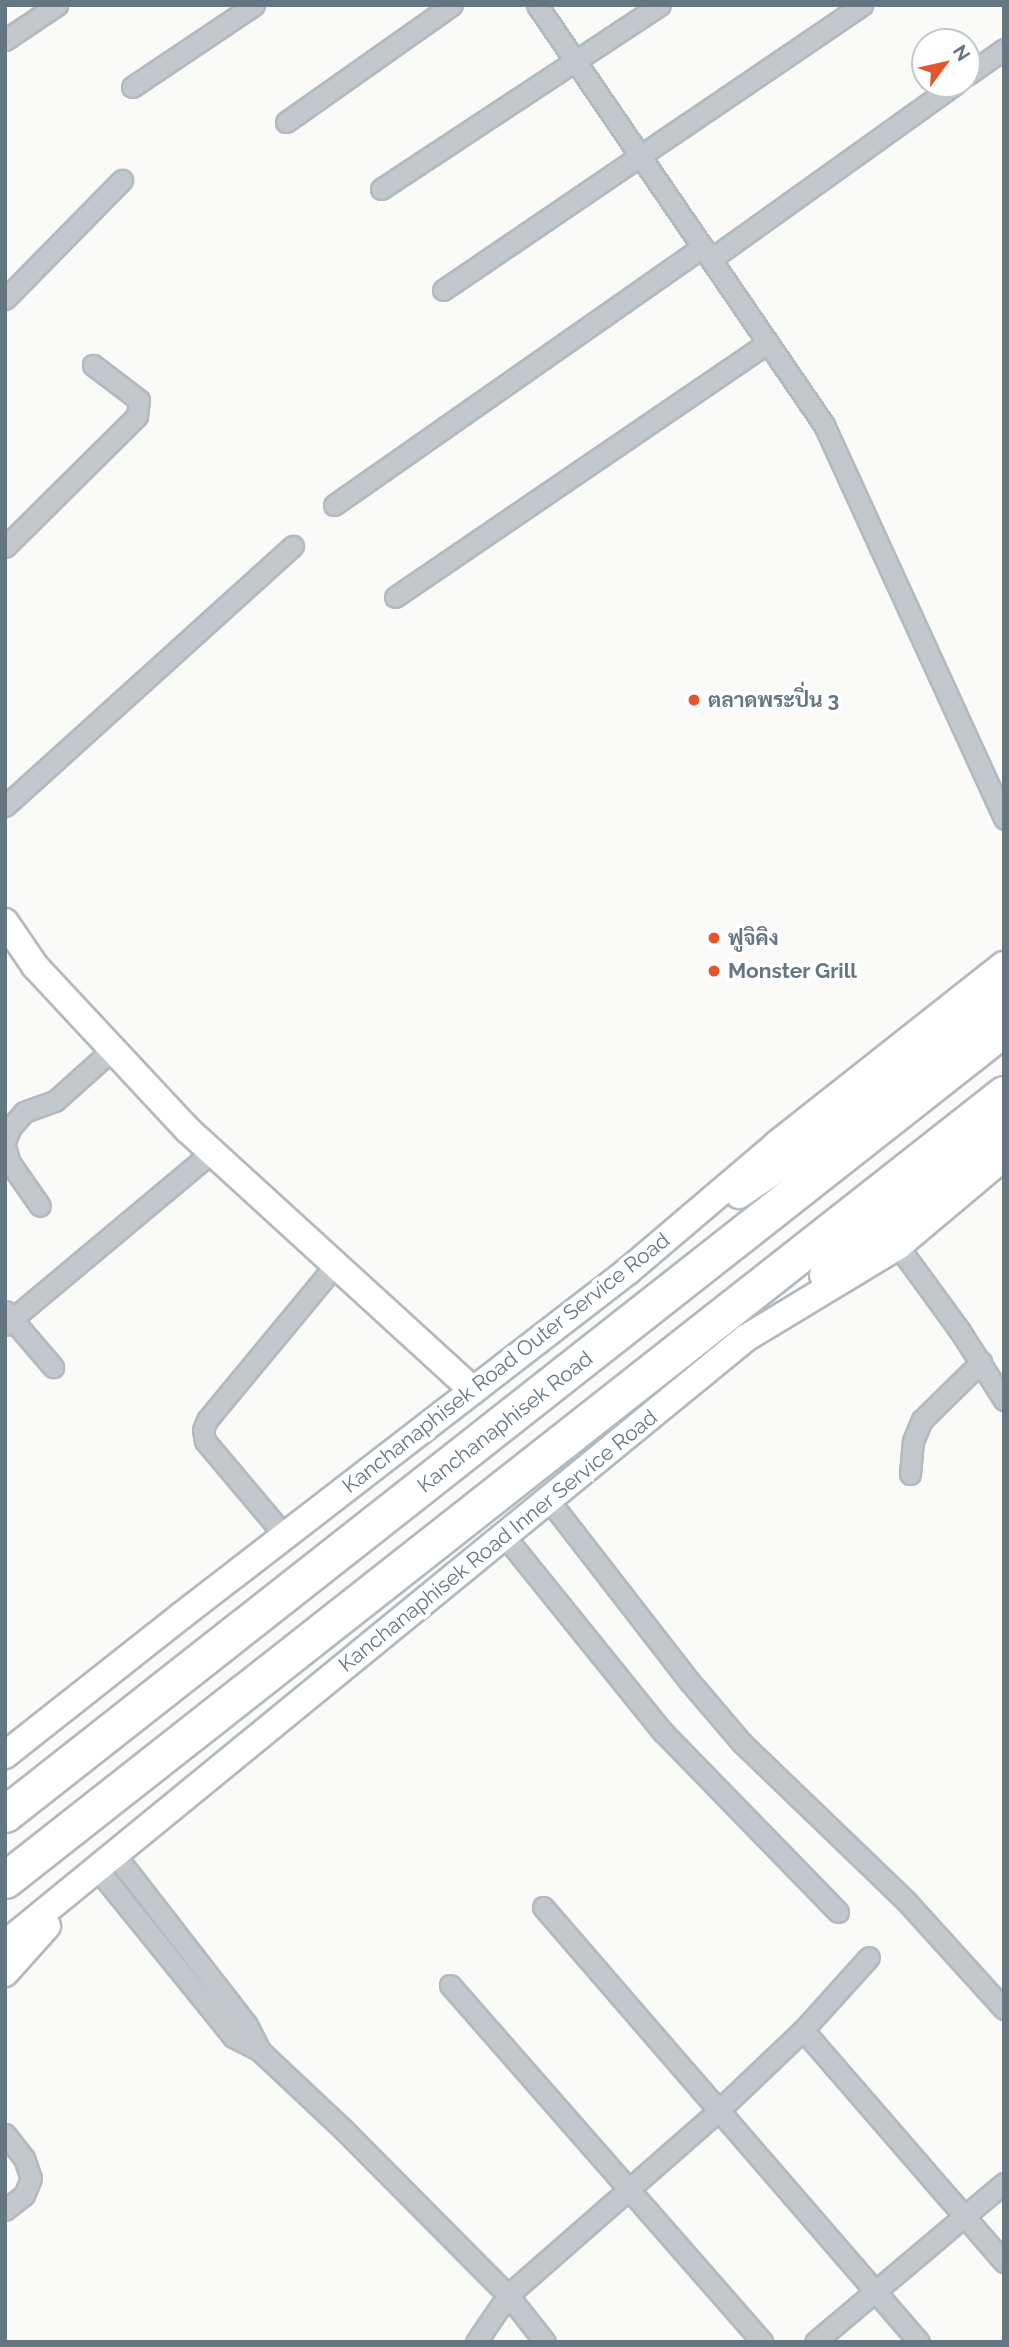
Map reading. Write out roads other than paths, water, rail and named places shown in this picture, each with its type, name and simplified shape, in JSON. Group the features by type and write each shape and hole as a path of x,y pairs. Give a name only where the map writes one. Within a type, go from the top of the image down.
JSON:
{"highway":[{"name":"Kanchanaphisek Road","path":"5,1815 1004,1027"},
{"path":"5,1880 1004,1094"}],"main road":[{"path":"5,922 27,957 211,1153 473,1390"},
{"name":"Kanchanaphisek Road Outer Service Road","path":"5,1755 628,1271 777,1143 1004,965"},
{"path":"628,1271 817,1142 1004,995"},
{"path":"746,1338 1004,1129"},
{"name":"Kanchanaphisek Road Inner Service Road","path":"5,1944 746,1338 898,1246 1004,1157"},
{"path":"5,1973 100,1869"}],"street":[{"path":"5,40 57,5"},
{"path":"132,87 254,5"},
{"path":"286,122 452,5"},
{"path":"537,5 573,62 707,253 834,443 1004,819"},
{"path":"381,189 660,5"},
{"path":"443,290 862,5"},
{"path":"981,65 1004,49"},
{"path":"334,505 934,98"},
{"path":"5,299 122,180"},
{"path":"395,597 768,344"},
{"path":"5,547 137,416 139,400 93,365"},
{"path":"5,806 293,547"},
{"path":"40,1206 10,1163 5,1143 11,1127 24,1112 55,1101 113,1049"},
{"path":"52,1367 8,1318 211,1153"},
{"path":"898,1246 981,1362 1004,1400"},
{"path":"285,1536 205,1441 203,1430 207,1420 335,1265"},
{"path":"910,1474 913,1441 922,1420 981,1362"},
{"path":"548,1499 690,1682 741,1742 906,1901 1004,2009"},
{"path":"503,1535 663,1732 838,1912"},
{"path":"100,1869 247,2025 260,2051 344,2130 508,2295 545,2342"},
{"path":"543,1907 717,2112 919,2342"},
{"path":"477,2342 508,2295 717,2112 803,2030 869,1957"},
{"path":"450,1985 626,2190 762,2342"},
{"path":"803,2030 1004,2262"},
{"path":"5,2134 24,2158 32,2178 24,2195 5,2210"},
{"path":"815,2342 1004,2183"}],"place":[{"name":"ตลาดพระปิ่น 3","path":"694,700"},
{"name":"ฟูจิคิง","path":"714,938"},
{"name":"Monster Grill","path":"714,971"}]}
